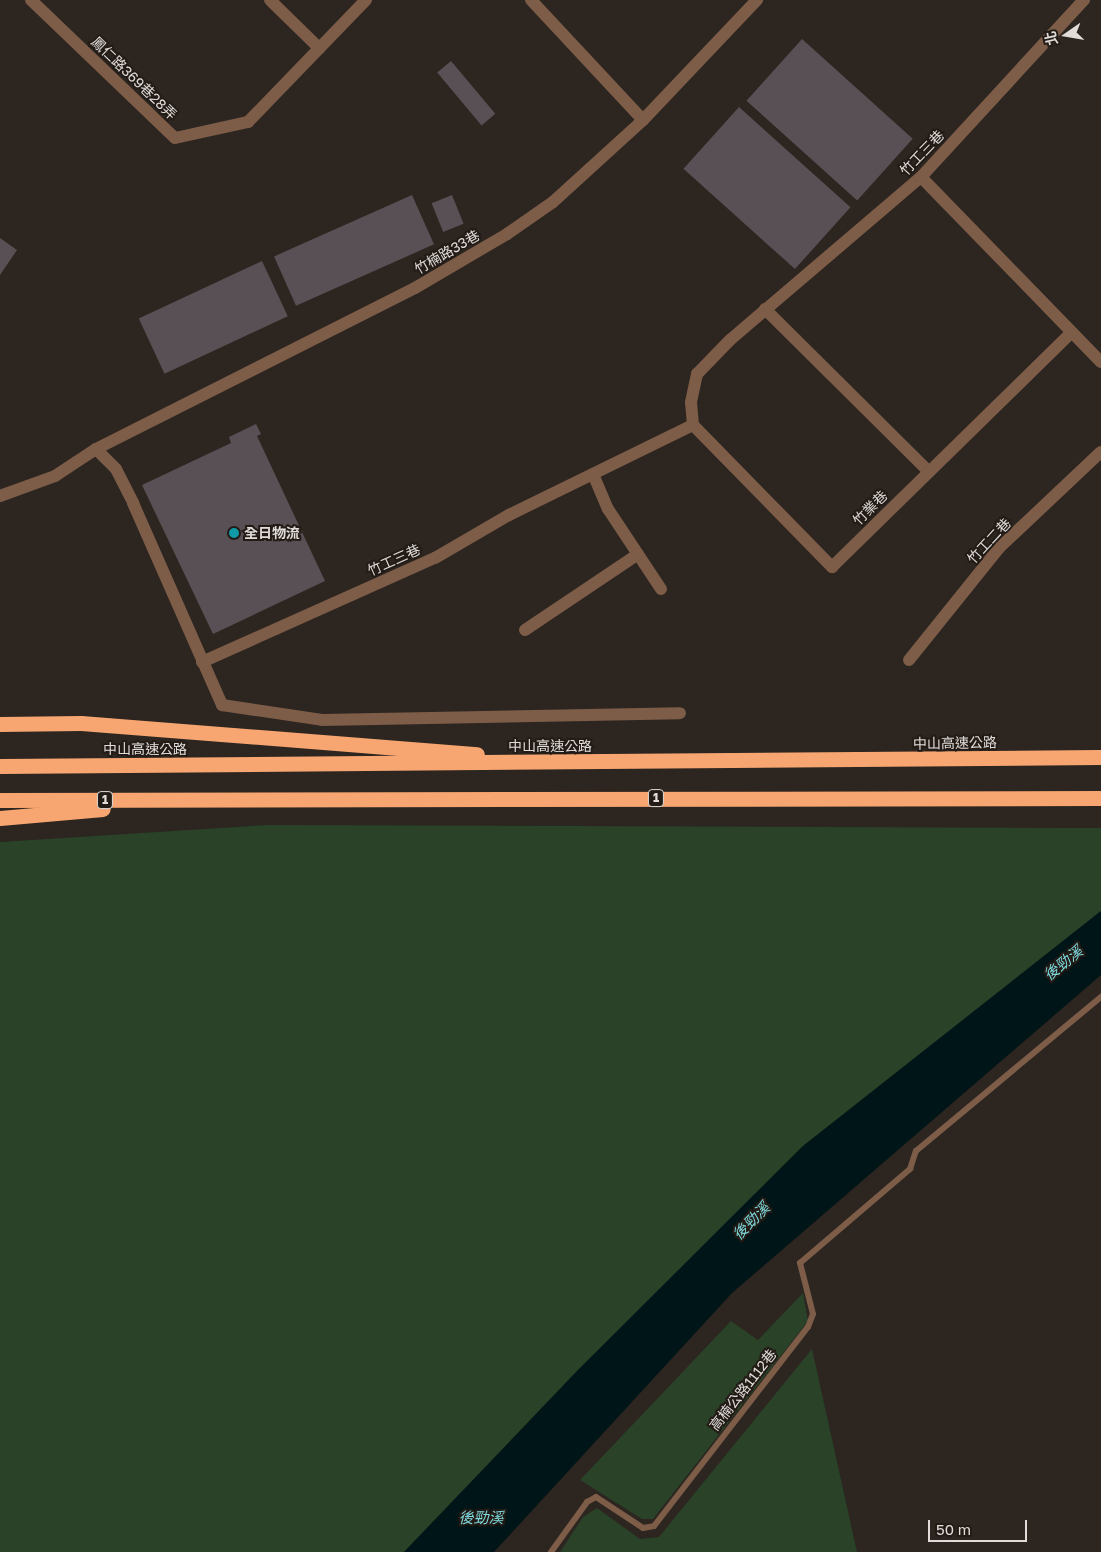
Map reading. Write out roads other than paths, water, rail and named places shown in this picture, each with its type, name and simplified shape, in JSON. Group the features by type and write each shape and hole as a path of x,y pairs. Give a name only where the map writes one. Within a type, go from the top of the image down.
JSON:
{"highway":[{"path":"0,724 81,723 596,762"},
{"name":"中山高速公路","path":"0,766 1101,757"},
{"name":"1","path":"0,800 1101,798"},
{"path":"0,818 210,799"}],"street":[{"name":"鳳仁路369巷28弄","path":"31,0 175,138 248,122 319,48"},
{"path":"270,0 319,48 366,0"},
{"path":"531,0 643,120"},
{"name":"竹楠路33巷","path":"0,496 55,476 96,449 415,288 507,234 553,202 643,120 757,0"},
{"name":"竹工三巷","path":"202,662 435,558 509,515 693,425 691,402 697,374 765,310 921,177 1084,0"},
{"path":"921,177 1101,362"},
{"path":"765,310 928,471"},
{"name":"竹業巷","path":"693,425 832,567 1071,333"},
{"path":"96,449 116,469 222,705 322,720 680,713"},
{"name":"竹工二巷","path":"909,660 999,548 1101,452"},
{"path":"593,474 608,509 661,589"},
{"path":"525,630 638,554"}],"lane":[{"name":"高楠公路1112巷","path":"551,1552 587,1502 596,1497 642,1528 654,1526 808,1327 813,1314 800,1263 910,1169 916,1151 1101,997"}],"water":[{"name":"後勁溪","path":"1101,911 1101,975 732,1293 494,1552 404,1552 578,1370 803,1146"}],"place":[{"name":"全日物流","path":"234,533"}]}
